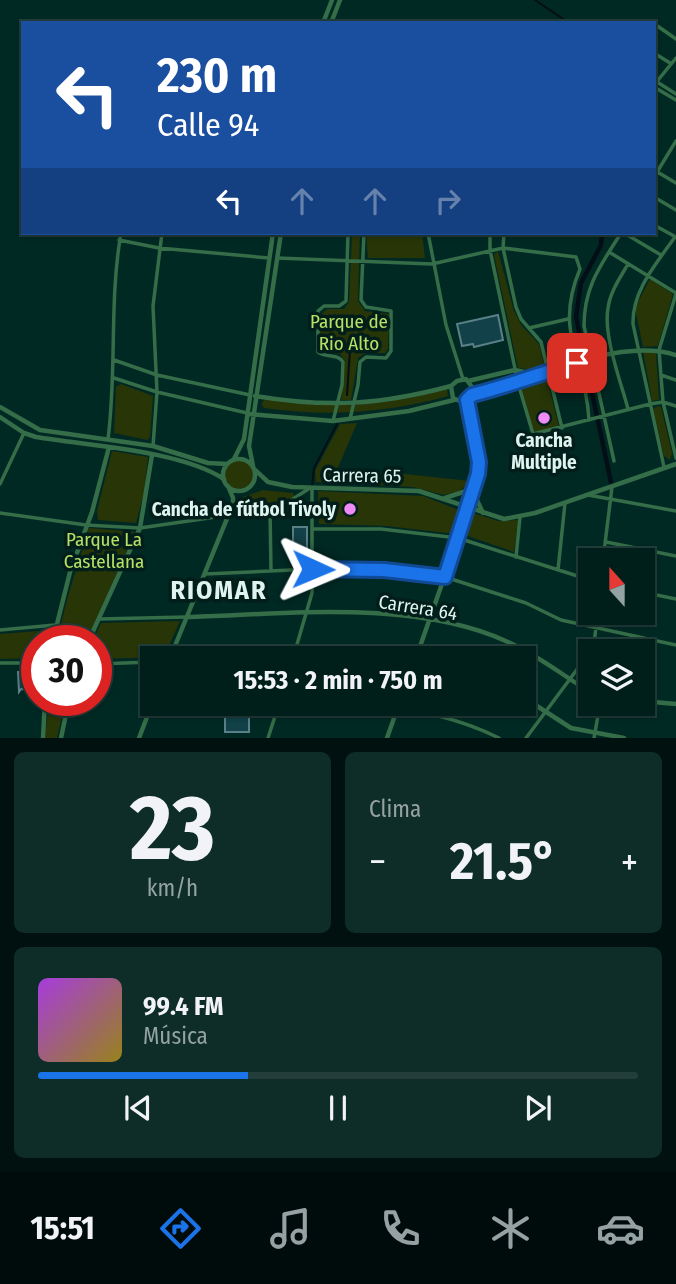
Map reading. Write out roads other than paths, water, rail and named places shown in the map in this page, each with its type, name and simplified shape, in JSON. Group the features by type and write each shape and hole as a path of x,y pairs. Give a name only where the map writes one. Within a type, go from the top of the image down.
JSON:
{"street":[{"path":"324,21 332,0"},
{"path":"332,21 340,0"},
{"path":"656,25 676,38"},
{"path":"656,54 670,63"},
{"path":"656,83 676,58"},
{"path":"656,85 675,96"},
{"path":"676,141 656,171 676,183"},
{"path":"656,198 676,210"},
{"path":"656,226 675,237 632,308 664,467"},
{"path":"108,439 114,378 113,305 120,235"},
{"path":"153,446 157,374 153,306 162,235"},
{"path":"0,407 40,430 153,446 208,463 227,464 234,459 242,446 273,235"},
{"path":"228,486 239,491 246,490 254,481 249,449 281,235"},
{"path":"333,421 343,362 337,356 322,355 318,352 318,311 324,306 339,306 346,301 348,235"},
{"path":"350,419 360,362 366,357 386,358 391,351 391,311 366,307 361,300 364,235"},
{"path":"428,235 432,264 458,368 472,387 472,395"},
{"path":"490,235 489,250 515,370 533,434 650,404 663,402 676,406"},
{"path":"504,235 503,248 516,307 541,342 562,428"},
{"path":"614,461 589,360 584,306 589,286 622,235"},
{"path":"627,235 662,255"},
{"path":"119,240 159,248 269,258"},
{"path":"277,258 432,264 503,248 570,255 578,260 580,269 572,288 568,319 591,419"},
{"path":"609,252 676,294 659,350 663,402 676,457"},
{"path":"628,264 613,291 607,309 614,354 628,410"},
{"path":"529,328 568,319"},
{"path":"114,378 157,392 248,414 333,421 467,400 472,395 518,383 534,374 639,349 659,350 676,355"},
{"path":"114,360 157,374 257,397 353,405 408,398 466,380 515,370 534,374"},
{"path":"458,368 453,384 457,401 468,414"},
{"path":"661,375 676,380"},
{"path":"420,646 478,481 479,462 467,400"},
{"path":"0,417 24,433 152,455 203,469 224,479 233,498 229,515 175,646"},
{"path":"0,484 24,433"},
{"path":"55,625 108,447"},
{"path":"96,625 140,528 152,455"},
{"path":"234,459 243,459 268,482 311,488 312,593 297,646"},
{"path":"224,479 227,464"},
{"name":"Carrera 65","path":"0,513 140,528 270,510 286,505 311,488 409,490 444,498 483,514 504,519 520,517 565,503 676,464"},
{"path":"444,498 470,489 478,481"},
{"path":"604,548 612,487"},
{"path":"474,493 483,514"},
{"path":"458,494 458,504"},
{"path":"588,495 676,511"},
{"path":"558,570 565,503"},
{"path":"270,510 271,571"},
{"path":"516,557 520,517"},
{"path":"313,529 381,529 458,538 578,576"},
{"path":"605,542 676,556"},
{"path":"205,574 313,569 384,570 445,577 526,603 561,620 676,645"},
{"path":"655,595 676,599"},
{"name":"Carrera 64","path":"99,619 369,613 429,620 507,641 546,661 578,684"},
{"path":"594,639 597,625"},
{"path":"0,631 21,629"},
{"path":"112,663 140,662"},
{"path":"0,663 21,663"},
{"path":"526,738 578,669"},
{"path":"655,702 676,704"},
{"path":"536,705 571,728 595,735 624,738"},
{"path":"43,738 44,716"},
{"path":"61,738 66,716"},
{"path":"139,738 148,716"},
{"path":"268,738 275,716"},
{"path":"387,738 394,716"},
{"path":"435,716 499,738"},
{"path":"595,735 598,716"}],"waterway":[{"path":"535,0 566,21"},
{"path":"602,235 601,245 581,283 576,317 612,487"},
{"path":"347,395 351,335"},
{"path":"312,487 314,468 337,424"}],"place":[{"name":"Cancha Multiple","path":"544,418"},
{"name":"Cancha de fútbol Tivoly","path":"350,509"}],"district":[{"name":"RIOMAR","path":"219,590"}],"park label":[{"name":"Parque de Rio Alto","path":"349,332"},
{"name":"Parque La Castellana","path":"104,550"}]}
